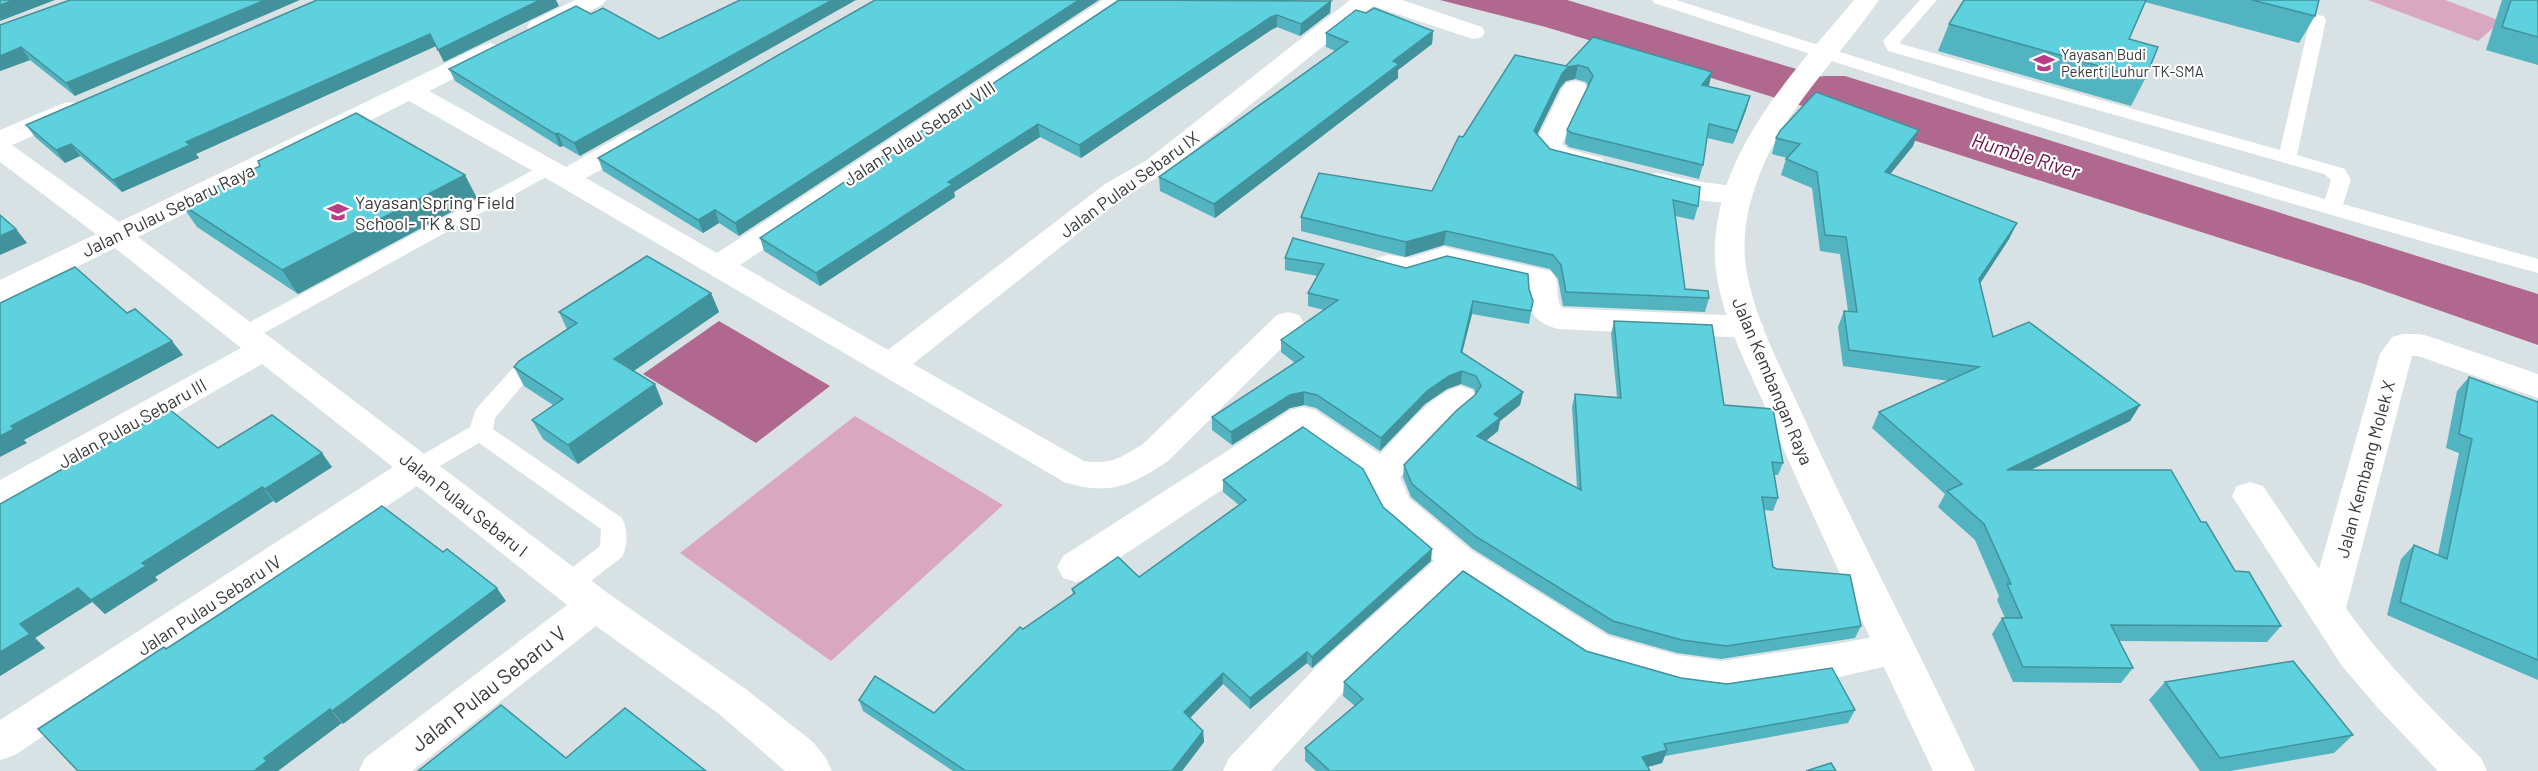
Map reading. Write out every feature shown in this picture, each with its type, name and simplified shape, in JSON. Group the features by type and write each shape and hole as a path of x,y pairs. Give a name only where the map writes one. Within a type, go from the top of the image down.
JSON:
{"street":[{"name":"Jalan Pulau Sebaru Raya","path":"0,293 594,0"},
{"name":"Jalan Pulau Sebaru VIII","path":"718,266 1119,0"},
{"name":"Jalan Pulau Sebaru IX","path":"890,365 1115,190 1157,166 1365,0"},
{"path":"1379,0 1473,32"},
{"name":"Jalan Kembangan Raya","path":"1867,0 1783,106 1753,157 1738,194 1731,230 1732,278 1748,327 1822,496 1954,771"},
{"path":"1575,89 1548,146 1558,155 1695,190 1738,194"},
{"path":"409,91 557,173 1076,473 1102,477 1129,469 1155,453 1288,323"},
{"path":"0,140 87,103"},
{"path":"557,173 660,125"},
{"name":"Jalan Pulau Sebaru I","path":"0,148 118,236 582,595 733,702 798,755 811,771"},
{"path":"1360,257 1405,269 1416,269 1433,259 1444,256 1539,278 1543,281 1543,306 1549,315 1558,318 1748,327"},
{"name":"Jalan Pulau Sebaru III","path":"0,497 254,342"},
{"name":"Jalan Kembang Molek X","path":"2326,612 2396,354 2403,345 2420,345 2538,386"},
{"path":"1460,398 1434,419 1382,473 1382,479 1396,507 1459,561 1597,650 1677,672 1721,678 1835,661 1895,649"},
{"path":"1076,567 1303,419 1382,473"},
{"name":"Jalan Pulau Sebaru IV","path":"0,742 418,468"},
{"path":"2250,496 2356,654 2392,696 2466,771"},
{"path":"1244,771 1333,676 1459,561"},
{"name":"Jalan Pulau Sebaru V","path":"381,771 582,595"}],"lane":[{"path":"1660,0 1821,56 2332,208 2538,266"},
{"path":"1929,0 1891,41 1894,47 2338,173 2341,180 2332,208"},
{"path":"2287,158 2318,20"},
{"path":"254,342 557,173"},
{"path":"481,432 484,415 520,375"},
{"path":"418,468 481,432"},
{"path":"481,432 613,525 613,550 582,595"}],"shaded area":[{"path":"2368,0 2445,0 2501,21 2478,41"},
{"path":"855,416 1003,505 831,661 680,553"}],"water":[{"path":"1440,0 1563,0 1754,66 1742,85 1546,27"},
{"path":"1823,76 1845,76 2538,294 2538,345 2364,284 1850,120 1819,108 1807,99"},
{"path":"719,321 830,386 756,443 643,374"}],"building":[{"path":"0,0 14,0 0,5"},
{"path":"70,0 265,0 66,83 21,47 0,56 0,25"},
{"path":"317,0 540,0 438,50 430,34 186,142 190,145 113,180 71,144 56,150 26,125"},
{"path":"740,0 832,0 574,143 558,133 555,134 449,69 576,6 591,14 603,8 659,39"},
{"path":"875,0 1079,0 735,223 715,210 698,220 598,158"},
{"path":"1119,0 1331,1 1301,24 1277,15 1271,17 1079,145 1038,124 948,182 953,184 816,273 760,238"},
{"path":"1964,0 2146,0 2129,39 2158,47 2145,79 1949,24"},
{"path":"2252,0 2319,0 2315,16"},
{"path":"2511,0 2538,0 2538,37 2502,27"},
{"path":"1374,8 1433,31 1393,61 1399,64 1214,204 1159,177 1348,42 1326,33 1356,10 1366,13"},
{"path":"1593,37 1712,72 1702,85 1750,96 1737,131 1709,124 1703,165 1567,130 1593,76 1588,68 1578,65 1568,67 1562,74 1534,131 1550,149 1700,187 1698,206 1673,200 1685,289 1708,291 1709,298 1566,292 1561,265 1553,255 1446,231 1406,242 1301,217 1319,173 1432,191 1459,136 1463,137 1515,55 1566,66"},
{"path":"1816,92 1919,130 1885,172 2017,223 1979,279 1993,337 2029,322 2140,405 2007,470 2171,470 2201,522 2206,522 2235,571 2249,572 2281,626 2111,625 2133,668 2023,667 2002,618 2022,618 2007,584 2011,584 1984,524 1947,491 1962,484 1879,412 1979,367 1849,350 1844,311 1857,312 1846,237 1825,235 1817,172 1786,159 1800,144 1776,138"},
{"name":"Yayasan Spring Field School- TK & SD","path":"356,113 465,175 282,270 181,204 260,166 258,161"},
{"path":"0,215 16,229 0,236"},
{"path":"1293,238 1406,268 1447,256 1528,274 1533,301 1531,311 1473,301 1461,352 1523,392 1494,414 1500,418 1477,436 1581,490 1575,394 1621,398 1614,321 1712,325 1724,405 1773,409 1783,463 1772,462 1778,498 1762,497 1773,567 1850,575 1861,626 1726,646 1682,640 1613,621 1475,536 1412,484 1404,465 1456,411 1475,395 1481,386 1476,376 1462,371 1449,376 1427,391 1381,438 1317,395 1304,392 1290,395 1231,432 1212,417 1304,357 1281,340 1338,300 1308,293 1324,264 1285,258"},
{"path":"647,256 711,293 614,359 655,384 568,445 532,420 563,399 514,367 519,361 577,323 559,312"},
{"path":"75,267 127,313 135,309 172,341 11,426 14,429 0,436 0,303"},
{"path":"2469,377 2538,402 2538,660 2400,602 2414,545 2447,559 2472,439 2459,434"},
{"path":"169,409 218,448 272,415 322,453 265,489 262,487 142,563 146,566 91,600 78,588 20,624 30,634 0,652 0,504"},
{"path":"1303,427 1363,469 1383,507 1432,549 1312,657 1307,652 1250,698 1223,673 1184,712 1203,731 1172,771 966,771 859,700 875,676 934,713 1020,627 1023,629 1075,593 1072,589 1118,557 1139,577 1246,500 1223,480"},
{"path":"382,506 443,552 447,549 497,588 332,711 330,709 264,758 267,761 254,771 78,771 38,729 164,647 166,649"},
{"path":"1463,571 1586,651 1681,678 1727,684 1832,668 1855,710 1664,744 1667,750 1642,757 1650,771 1330,771 1305,748 1363,699 1344,682"},
{"path":"2293,661 2353,735 2220,758 2165,682"},
{"path":"501,705 566,758 625,708 706,771 418,771"},
{"path":"1831,763 1836,771 1806,771"}],"waterway":[{"name":"Humble River","path":"1513,0 1906,120"}],"place":[{"name":"Yayasan Budi Pekerti Luhur TK-SMA","path":"2044,63"},
{"name":"Yayasan Spring Field School- TK & SD","path":"338,212"}]}
